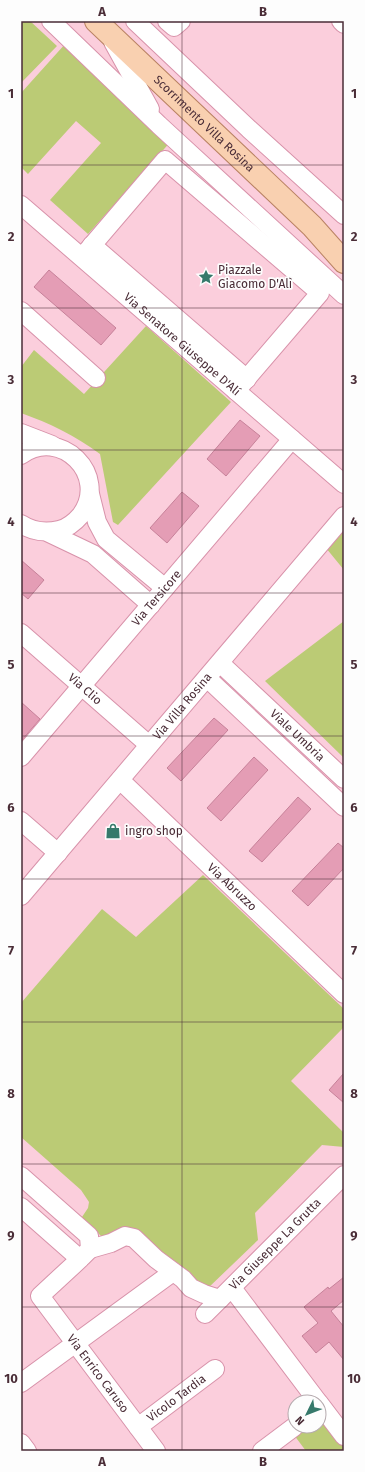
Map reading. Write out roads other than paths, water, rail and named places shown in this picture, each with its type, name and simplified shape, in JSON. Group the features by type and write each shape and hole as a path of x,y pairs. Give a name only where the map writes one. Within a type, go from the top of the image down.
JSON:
{"main road":[{"name":"Scorrimento Villa Rosina","path":"101,26 312,226 344,262"},
{"name":"Scorrimento Villa Rosina","path":"312,226 344,250"}],"street":[{"path":"51,21 159,125 344,295"},
{"path":"135,21 249,129 344,215"},
{"path":"167,21 174,27 181,21"},
{"path":"341,21 344,24"},
{"path":"101,26 159,125"},
{"path":"87,251 165,160 320,293 241,385"},
{"name":"Via Senatore Giuseppe D'Alí","path":"21,205 87,251 241,385 292,439 344,484"},
{"path":"21,312 96,378"},
{"path":"21,433 62,449 74,456 84,467 89,480 90,494 97,522 106,539 165,588"},
{"name":"Via Tersicore","path":"21,757 292,439"},
{"path":"21,455 35,448 49,446 62,449"},
{"path":"49,533 64,529 76,521 86,508 90,494"},
{"name":"Via Villa Rosina","path":"21,896 344,516"},
{"path":"21,524 35,531 49,533 92,554 151,605"},
{"name":"Via Clio","path":"23,638 82,686 149,746"},
{"name":"Viale Umbria","path":"220,663 342,778 327,791"},
{"name":"Viale Umbria","path":"207,678 344,807"},
{"path":"240,710 254,694"},
{"name":"Via Abruzzo","path":"120,780 344,994"},
{"path":"21,820 58,853"},
{"name":"Via Giuseppe La Grutta","path":"206,1314 344,1175"},
{"path":"21,1176 89,1236 85,1254"},
{"path":"21,1207 85,1254"},
{"path":"85,1254 125,1236 134,1238 156,1259 174,1272 191,1288 204,1294 226,1293 312,1394"},
{"name":"Via Enrico Caruso","path":"85,1254 40,1296 156,1451"},
{"path":"21,1383 174,1272"},
{"name":"Vicolo Tardia","path":"138,1428 215,1369"},
{"path":"327,1413 344,1436"},
{"path":"262,1451 287,1432"},
{"path":"21,1443 27,1451"}],"place":[{"name":"Piazzale Giacomo D'Alì","path":"206,277"},
{"name":"ingro shop","path":"113,831"}]}
